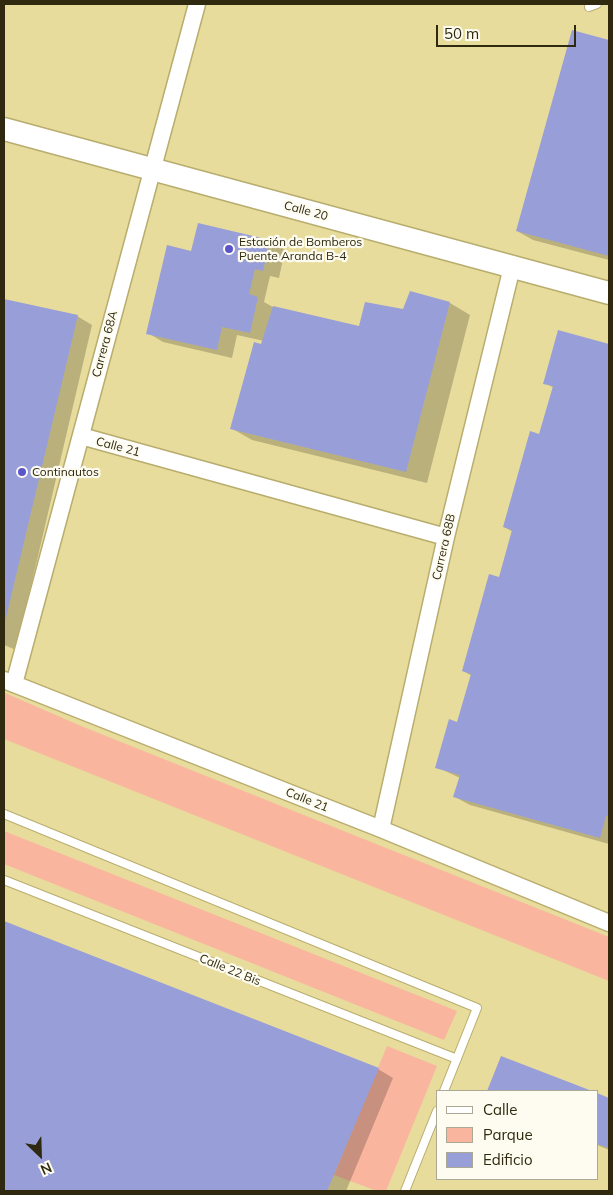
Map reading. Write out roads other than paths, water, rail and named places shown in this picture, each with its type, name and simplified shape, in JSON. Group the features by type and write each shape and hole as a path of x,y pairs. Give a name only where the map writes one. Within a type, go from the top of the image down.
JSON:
{"street":[{"name":"Carrera 68A","path":"9,682 80,436 197,4"},
{"name":"Calle 20","path":"4,129 609,293"},
{"name":"Carrera 68B","path":"381,829 446,536 512,267"},
{"name":"Calle 21","path":"80,436 446,536"},
{"name":"Calle 21","path":"9,682 381,829 609,923"}],"lane":[{"path":"4,814 478,1008 444,1090"},
{"name":"Calle 22 Bis","path":"4,880 457,1059"},
{"path":"405,1191 436,1114"}],"place":[{"name":"Estación de Bomberos Puente Aranda B-4","path":"229,249"},
{"name":"Continautos","path":"22,472"}]}
